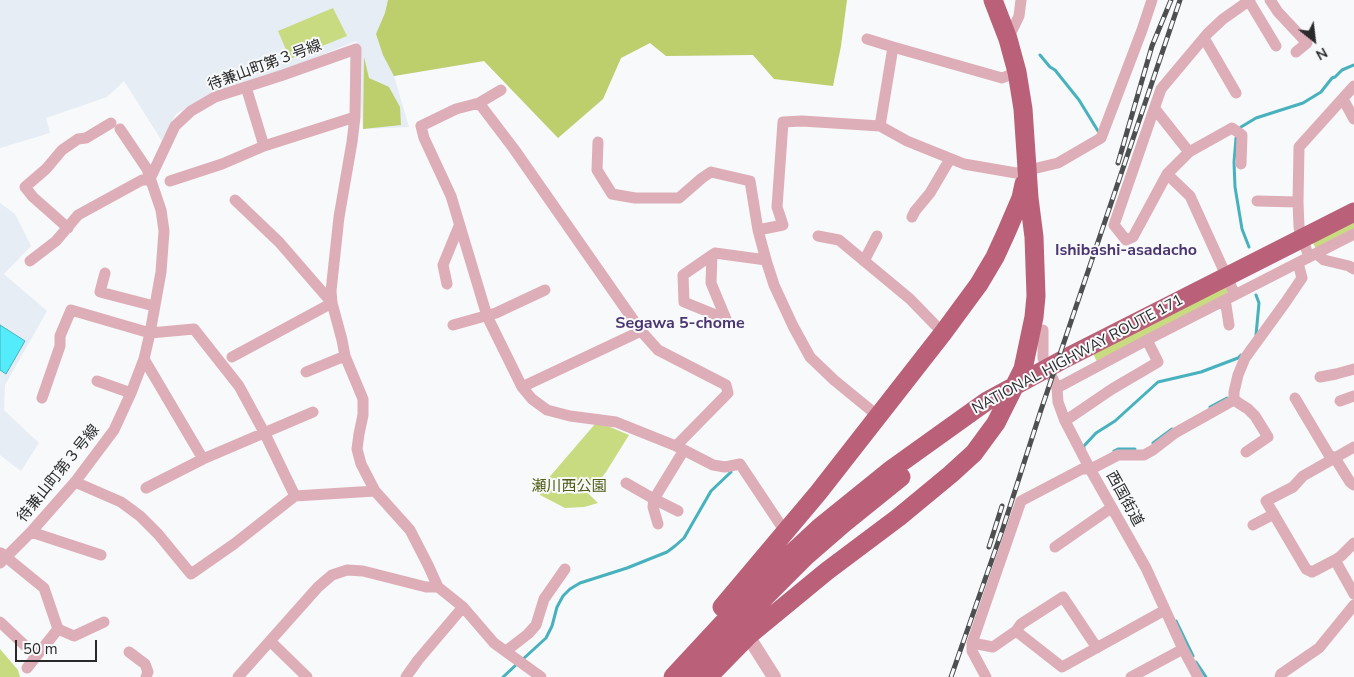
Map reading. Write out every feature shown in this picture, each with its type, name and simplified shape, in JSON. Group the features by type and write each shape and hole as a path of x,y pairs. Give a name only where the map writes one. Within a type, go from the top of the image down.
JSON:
{"highway":[{"path":"708,677 748,636 827,570 899,517 974,453 996,423 1023,369 1036,334 1034,317 1036,296 1034,237 1028,198 1023,109 1017,72 1008,39 993,0"},
{"path":"672,677 708,624 818,493 979,284 995,257 1021,198 1026,170"},
{"name":"NATIONAL HIGHWAY ROUTE 171","path":"693,677 766,595 806,556 900,478 987,401 1066,358 1354,212"},
{"name":"NATIONAL HIGHWAY ROUTE 171","path":"672,677 763,580 819,528 861,493 942,440 1071,370 1354,226"},
{"path":"1006,233 1015,228 1028,231 1034,237"}],"street":[{"path":"1008,39 1018,16 1021,0"},
{"path":"758,230 783,226 777,207 783,122 802,121 880,126 907,141 964,164 1016,174 1058,163 1101,138 1152,0"},
{"path":"1241,164 1242,135 1232,128 1189,152 1167,174 1133,237 1126,240 1114,225 1161,89 1204,38 1223,19 1250,0 1276,46"},
{"path":"1270,0 1278,12 1307,43 1296,52"},
{"path":"1204,38 1236,93"},
{"path":"867,39 1002,78 1017,72"},
{"path":"880,126 893,47"},
{"name":"待兼山町第３号線","path":"2,557 31,532 75,482 114,430 131,393 144,360 161,272 164,231 161,210 150,179 175,126 192,111 215,97 283,76 356,49 355,117"},
{"path":"1354,86 1300,148 1298,202 1300,232 1313,255 1354,269"},
{"path":"246,88 264,146"},
{"path":"501,90 479,103 456,109 421,126 424,138 451,196 487,316 522,387 532,400 547,410 570,416 616,422 680,448 713,465 725,467 740,464 786,530"},
{"path":"1343,99 1354,119"},
{"path":"479,103 514,149 642,331 658,350 726,385 728,393 680,448 654,499 653,507 658,524"},
{"path":"1155,109 1189,152"},
{"path":"170,181 222,164 264,146 355,117 339,217 331,291 332,303 345,356 363,399 363,415 358,434 361,464 375,491 410,530 438,587 463,607 494,643 542,677"},
{"path":"30,260 56,241 68,228 78,216 142,180 150,179 147,169 115,126 86,138 78,139 62,150 46,169 25,187 33,197 68,228"},
{"path":"598,142 597,170 612,194 635,198 679,198 711,172 750,181 758,230 766,260 774,285 793,326 810,357 834,380 878,416"},
{"path":"912,217 930,193 950,159"},
{"path":"1167,174 1190,196 1235,295"},
{"path":"235,200 279,242 332,303"},
{"path":"1257,201 1298,202"},
{"path":"1096,366 1084,344 1354,204"},
{"path":"447,284 443,265 460,226"},
{"path":"1057,388 1146,340 1354,234"},
{"path":"818,236 839,240 910,299 943,333"},
{"path":"864,261 877,236"},
{"path":"712,255 711,283 726,319 684,302 683,275 714,253 766,260"},
{"path":"1234,400 1238,375 1245,358 1302,278 1298,263"},
{"path":"105,273 100,292 154,306"},
{"path":"453,325 496,313 545,290"},
{"path":"1224,300 1229,325"},
{"path":"232,357 332,303"},
{"path":"42,398 60,346 60,336 70,310 150,333 194,330 239,386 295,496"},
{"path":"522,387 642,331"},
{"name":"西国街道","path":"1036,334 1043,358 1057,388 1058,402 1065,421 1094,467 1111,508 1146,568 1183,650 1198,677"},
{"path":"1065,421 1112,389 1158,362 1146,340"},
{"path":"306,372 345,356"},
{"path":"144,360 203,459"},
{"path":"1320,377 1354,369"},
{"path":"97,381 131,393"},
{"path":"1340,401 1354,396"},
{"path":"1296,398 1329,456 1335,458 1353,486"},
{"path":"1234,400 1248,409 1272,438 1246,452"},
{"path":"986,677 972,651 972,644 1020,501 1082,469 1094,467 1118,455 1144,455 1175,433 1234,400"},
{"path":"146,488 203,459 313,412"},
{"path":"1354,448 1303,476 1293,487 1266,501 1306,568 1312,572 1341,556 1354,543"},
{"path":"75,482 125,499 158,534 191,574 234,544 295,496 375,491"},
{"path":"626,483 678,511"},
{"path":"1055,547 1111,508"},
{"path":"1253,526 1274,514"},
{"path":"31,532 100,555"},
{"path":"2,557 44,588 58,628 74,636 104,622"},
{"path":"1335,560 1354,594"},
{"path":"506,651 528,634 536,625 544,599 565,569"},
{"path":"238,677 318,587 332,575 347,570 363,571 426,587 438,587"},
{"path":"972,644 993,647 1016,631 1021,624 1063,597 1098,648"},
{"path":"1280,677 1281,674 1319,648 1354,605"},
{"path":"406,677 463,607"},
{"path":"1016,631 1062,667 1165,610"},
{"path":"0,622 36,656"},
{"path":"27,668 58,628"},
{"path":"748,636 774,677"},
{"path":"270,641 308,677"},
{"path":"1131,677 1183,650"},
{"path":"130,652 144,664 148,672 146,677"}],"shaded area":[{"path":"0,0 847,0 774,79 753,55 666,56 650,43 621,58 603,99 558,138 484,61 394,76 409,127 363,129 356,41 285,70 208,95 176,114 162,141 124,81 107,97 46,118 50,133 0,148"},
{"path":"0,203 15,214 31,246 4,274 47,311 5,385 4,410 39,443 21,471 0,455"}],"green space":[{"path":"388,0 847,0 833,86 774,79 753,55 666,56 650,43 621,58 603,99 558,138 484,61 394,76 383,55 376,34"},
{"path":"333,8 347,36 290,59 278,31"},
{"path":"364,57 369,78 389,87 400,107 401,125 363,129"},
{"path":"1354,206 1354,230 1316,249 1307,231"},
{"path":"1221,274 1231,293 1097,362 1088,343"},
{"name":"瀬川西公園","path":"595,424 603,424 629,435 606,472 589,494 598,503 584,507 565,508 540,495 546,481"},
{"path":"0,649 18,670 20,677 0,677"}],"water":[{"path":"0,325 25,341 6,374 0,370"}],"waterway":[{"path":"1040,55 1055,70 1079,100 1098,131"},
{"path":"1241,127 1256,118 1303,103 1321,92 1332,78 1342,70 1354,65"},
{"path":"1236,138 1234,162 1235,187 1242,229 1249,247"},
{"path":"1256,295 1259,303 1256,335"},
{"path":"1084,448 1096,433 1115,421 1158,382 1201,372 1238,358 1241,355"},
{"path":"1210,407 1227,398"},
{"path":"1153,443 1172,429"},
{"path":"1114,451 1118,449 1135,449"},
{"path":"522,660 546,638 552,626 557,607 563,596 570,589 580,583 627,568 667,552 684,538 711,491 731,472"},
{"path":"1176,621 1193,656"},
{"path":"1196,662 1206,677"},
{"path":"503,677 517,664"}],"railway":[{"path":"1118,163 1152,46 1171,0"},
{"path":"951,677 1003,528 1180,0"},
{"path":"989,547 1002,506"}],"district":[{"name":"Ishibashi-asadacho","path":"1126,251"},
{"name":"Segawa 5-chome","path":"680,324"}]}
